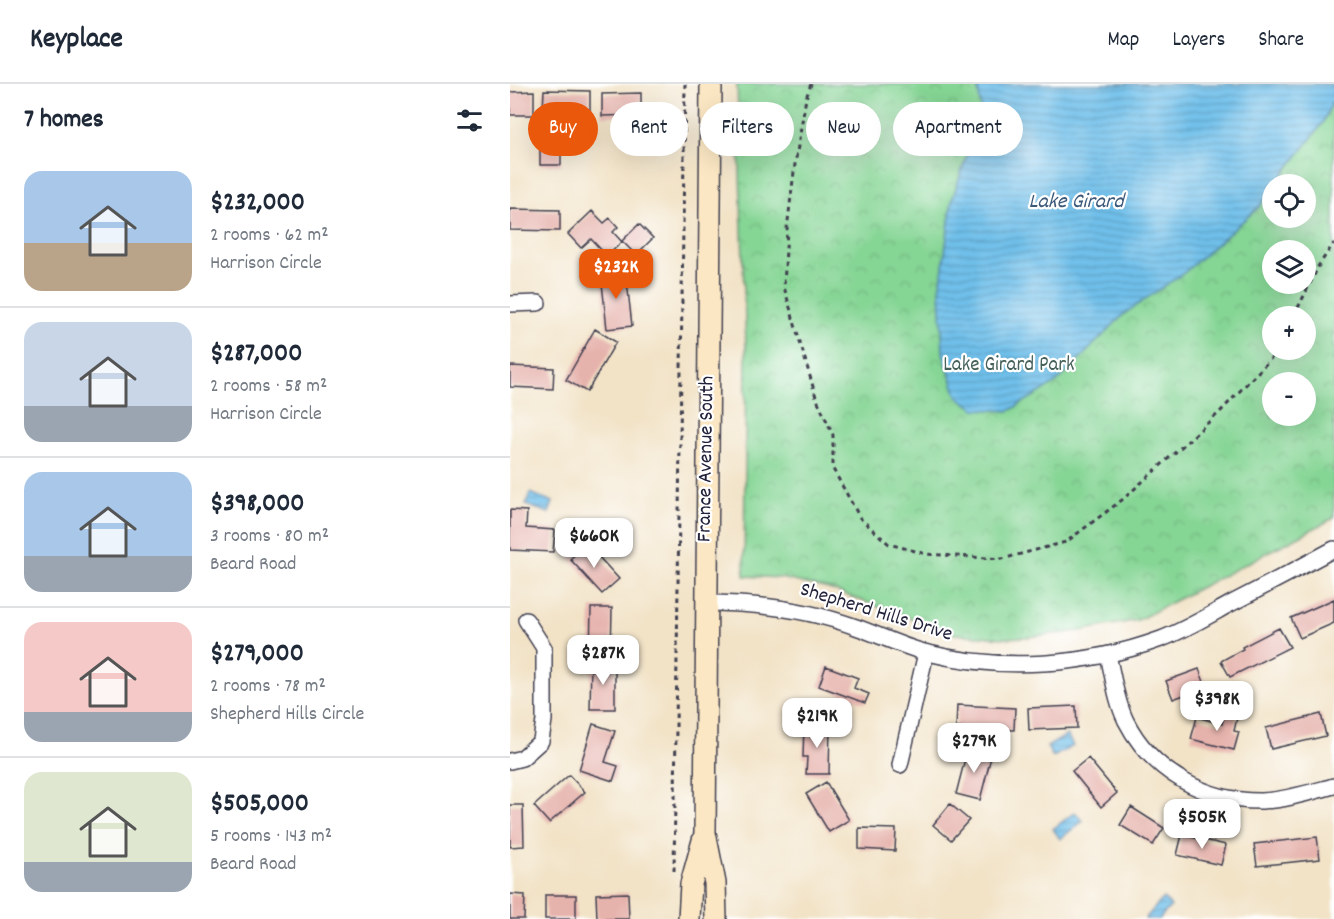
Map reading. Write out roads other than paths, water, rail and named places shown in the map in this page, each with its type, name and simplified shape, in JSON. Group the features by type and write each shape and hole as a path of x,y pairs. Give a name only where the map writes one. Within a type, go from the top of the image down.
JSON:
{"main road":[{"name":"France Avenue South","path":"711,84 705,603 705,833 715,883 716,919"},
{"name":"France Avenue South","path":"689,919 691,884 705,833"}],"street":[{"path":"510,304 538,303"},
{"name":"Shepherd Hills Drive","path":"705,603 744,603 810,613 857,627 905,647 955,659 1007,664 1059,662 1108,655 1162,638 1334,549"},
{"path":"510,761 522,758 541,741 544,720 544,648 526,620"},
{"path":"900,765 926,653"},
{"path":"1108,655 1126,720 1140,744 1160,765 1183,782 1208,794 1237,800 1264,801 1334,786"}],"water":[{"name":"Lake Girard","path":"977,84 1334,84 1334,99 1322,124 1284,174 1262,174 1262,203 1259,207 1185,272 1124,314 1056,383 1009,411 975,409 957,396 943,353 940,289 952,200 966,158 967,156 1023,156 1023,102 980,102"},
{"path":"530,493 553,502 549,513 526,505"},
{"path":"1067,735 1073,746 1053,757 1047,747"},
{"path":"1075,812 1083,821 1060,839 1053,829"},
{"path":"1163,898 1171,906 1159,919 1145,919"}],"park label":[{"name":"Lake Girard Park","path":"1009,366"}]}
